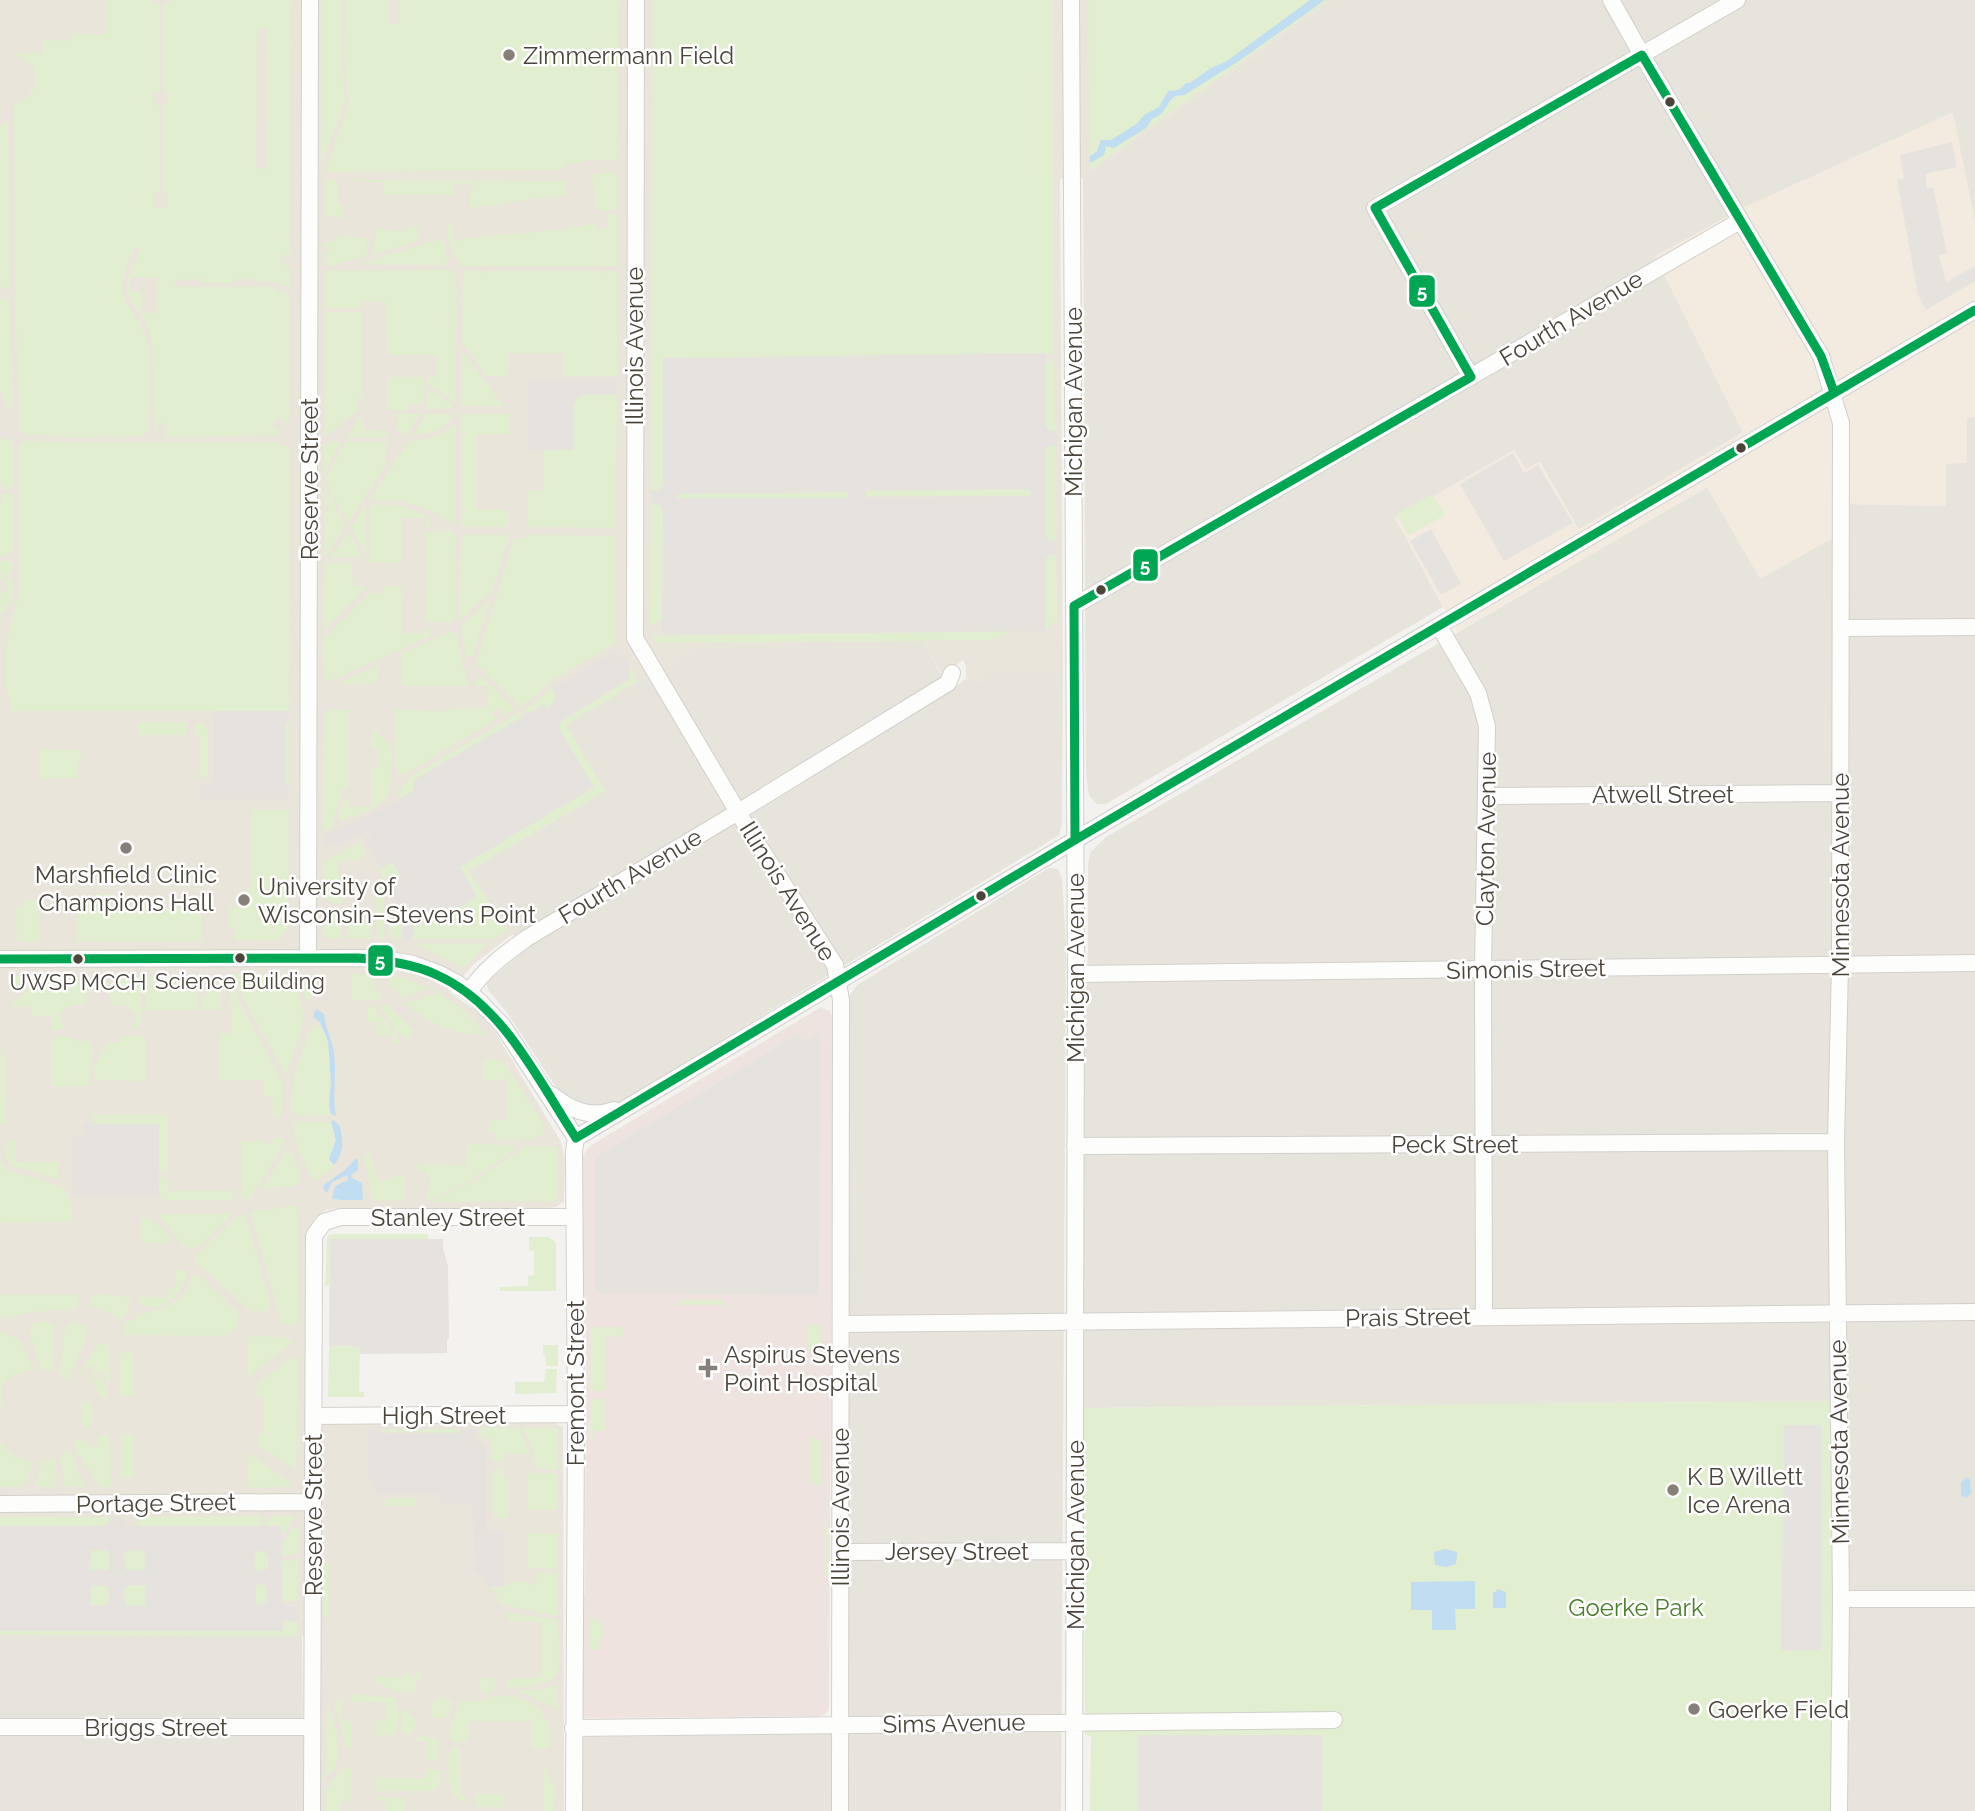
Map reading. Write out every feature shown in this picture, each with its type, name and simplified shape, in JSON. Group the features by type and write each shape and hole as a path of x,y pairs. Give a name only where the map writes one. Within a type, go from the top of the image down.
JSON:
{"street":[{"name":"Reserve Street","path":"308,958 310,0"},
{"name":"Illinois Avenue","path":"636,0 634,632 642,654 835,965 841,1000 840,1811"},
{"name":"Michigan Avenue","path":"1071,0 1076,974 1074,1811"},
{"name":"Minnesota Avenue","path":"1611,0 1824,362 1841,423 1840,965 1836,1142 1841,1599 1839,1811"},
{"path":"1471,377 1375,208 1737,0"},
{"name":"Fourth Avenue","path":"1074,606 1740,220"},
{"path":"0,959 379,958 440,974 468,992 503,1026 576,1138 1075,840 1975,310"},
{"name":"Clayton Avenue","path":"1439,626 1478,693 1487,726 1488,796 1483,970 1483,1317"},
{"path":"1841,628 1975,627"},
{"name":"Fourth Avenue","path":"468,992 497,960 527,938 948,683 952,673"},
{"name":"Atwell Street","path":"1488,796 1839,793"},
{"name":"Simonis Street","path":"1076,974 1975,963"},
{"path":"541,1087 570,1108 592,1115 639,1101"},
{"name":"Fremont Street","path":"574,1811 576,1138"},
{"name":"Peck Street","path":"1075,1146 1836,1142"},
{"name":"Stanley Street","path":"324,1222 341,1217 574,1217"},
{"name":"Reserve Street","path":"312,1811 313,1245 314,1236 324,1222"},
{"name":"Prais Street","path":"841,1324 1975,1312"},
{"name":"High Street","path":"313,1416 574,1414"},
{"name":"Portage Street","path":"0,1504 313,1502"},
{"name":"Jersey Street","path":"840,1552 1074,1551"},
{"path":"1841,1599 1975,1600"},
{"name":"Sims Avenue","path":"573,1728 1334,1720"},
{"name":"Briggs Street","path":"0,1727 312,1727"}],"shaded area":[{"name":"University of Wisconsin–Stevens Point","path":"0,0 1332,0 1083,178 1060,179 1063,674 988,674 988,684 966,679 963,660 942,675 923,641 710,643 638,681 566,725 605,791 468,871 513,934 475,963 450,992 476,1011 495,1032 560,1140 565,1158 564,1201 556,1207 548,1208 339,1208 326,1210 316,1217 305,1235 305,1425 555,1423 563,1427 564,1811 321,1811 320,1636 0,1635"},
{"path":"1332,0 1975,0 1975,221 1952,113 1743,208 1655,256 1743,432 1579,530 1540,462 1526,470 1514,450 1395,518 1443,607 1106,804 1097,804 1089,796 1086,774 1083,178"},
{"path":"1953,113 1975,221 1975,417 1967,418 1967,463 1946,464 1946,506 1850,504 1849,529 1760,579 1707,487 1457,632 1395,518 1514,450 1526,469 1539,462 1579,529 1743,432 1655,256 1743,208"},
{"path":"1952,142 1957,167 1925,174 1927,188 1933,187 1947,253 1939,255 1946,282 1975,266 1975,281 1926,310 1918,295 1897,180 1904,178 1900,155"},
{"path":"1045,353 1045,425 1049,431 1055,431 1055,445 1049,446 1045,451 1045,535 1050,541 1056,541 1056,554 1046,556 1045,561 1045,631 662,635 663,511 659,504 651,503 651,490 659,490 663,484 663,358","holes":["1029,489 1029,496 865,496 867,491","847,492 847,498 676,498 678,494"]},
{"path":"528,382 617,382 617,395 585,395 577,398 573,407 573,450 528,450"},
{"path":"1967,417 1975,417 1975,1811 1847,1811 1847,1401 1083,1408 1084,1014 1088,952 1088,866 1090,853 1106,837 1707,487 1850,504 1946,506 1946,463"},
{"path":"1513,453 1524,473 1538,465 1573,523 1504,561 1460,484"},
{"path":"1431,529 1461,584 1441,595 1410,541"},
{"path":"923,641 950,691 966,679 988,684 987,674 1063,674 1062,824 1059,835 612,1107 588,1109 562,1096 506,1011 488,990 487,984 492,978 524,951 468,871 605,791 565,725 638,681 710,643"},
{"path":"614,652 619,658 624,657 630,667 628,672 631,678 559,723 561,732 594,787 460,867 477,897 439,920 421,920 420,911 415,912 413,939 402,939 402,922 391,922 392,884 401,884 401,877 392,862 381,868 365,840 373,831 335,845 324,846 324,832 333,832 394,803 413,791 415,779 544,704 548,710 556,697 552,689"},
{"path":"213,711 289,711 289,722 285,725 285,783 289,786 289,799 200,799 200,786 208,784 214,774"},
{"path":"1049,868 1058,869 1062,878 1066,943 1061,1811 582,1811 582,1741 585,1737 848,1734 849,997 857,985"},
{"name":"Aspirus Stevens Point Hospital","path":"821,1007 830,1011 833,1030 829,1710 820,1716 585,1718 582,1711 586,1337 582,1324 583,1158 593,1144"},
{"path":"820,1032 819,1295 595,1293 597,1156 798,1034 804,1042"},
{"path":"84,1124 159,1124 159,1195 72,1194 72,1136 84,1135"},
{"path":"330,1239 443,1239 448,1266 447,1353 360,1354 359,1347 329,1346"},
{"path":"1784,1425 1821,1425 1821,1651 1781,1650"},
{"path":"380,1429 383,1434 458,1433 460,1429 476,1429 476,1442 486,1443 486,1528 493,1532 504,1532 504,1587 487,1587 480,1573 476,1572 472,1504 440,1503 439,1494 375,1494 375,1484 368,1476 368,1430"},
{"path":"109,1517 124,1517 124,1523 129,1526 281,1526 282,1602 287,1606 298,1606 298,1620 284,1622 282,1631 0,1631 0,1526 105,1526 109,1523","holes":["91,1550 109,1552 108,1570 89,1570","128,1550 145,1550 145,1570 126,1570 123,1556","262,1550 268,1555 268,1567 263,1572 254,1570 254,1553","258,1584 264,1585 267,1589 267,1601 261,1605 256,1604","91,1585 109,1587 110,1602 107,1605 90,1606","129,1585 146,1586 145,1605 125,1604 124,1589"]},
{"path":"0,1635 302,1636 304,1811 0,1811"},
{"path":"1138,1735 1322,1735 1322,1811 1138,1811"}],"green space":[{"path":"105,0 153,0 154,4 160,4 160,91 153,91 153,104 160,105 160,193 153,193 153,207 167,207 168,193 163,193 163,105 167,104 167,91 163,91 163,4 168,4 169,0 291,0 290,252 287,256 283,253 279,259 291,271 290,288 273,281 257,282 257,279 234,279 234,283 202,283 202,279 175,280 176,287 272,287 278,293 283,291 290,295 290,419 286,422 278,418 271,425 283,435 167,437 165,433 168,426 158,420 157,433 152,341 146,322 127,290 129,276 141,248 134,248 122,287 125,300 147,343 150,375 148,429 143,436 72,437 26,434 20,430 15,296 14,104 29,95 36,79 32,65 15,53 43,53 43,40 71,41 71,34 105,34","holes":["257,28 268,29 267,169 256,168","130,277 157,277 157,313 141,313 141,292 130,291"]},
{"path":"321,0 342,0 341,46 345,102 321,165"},
{"name":"Zimmermann Field","path":"346,0 388,0 388,24 400,24 400,0 619,0 617,160 589,160 564,165 564,170 325,172 349,104 344,55"},
{"path":"653,0 1052,0 1054,352 1047,356 663,358 663,484 659,490 651,490"},
{"path":"1088,0 1328,0 1090,170"},
{"path":"6,122 9,289 0,287 0,128"},
{"path":"596,173 617,173 617,209 597,211 592,177"},
{"path":"325,180 338,180 338,205 343,206 344,218 325,216"},
{"path":"348,180 565,181 567,194 471,208 469,200 473,184 454,184 454,195 383,195 383,183"},
{"path":"607,214 617,214 617,266 464,266 454,253 448,236 448,225 453,225 453,240 457,242 467,238 564,229 595,223 597,229 608,227"},
{"path":"407,227 417,227 417,237 420,237 420,240 373,254 376,229 406,232"},
{"path":"343,236 366,238 368,255 328,266 325,252 329,252 324,244"},
{"path":"437,240 444,242 448,263 446,265 359,264"},
{"path":"451,270 456,274 455,402 428,385 428,377 437,376 437,355 387,355 386,301 363,301 362,308 325,308 325,271"},
{"path":"463,271 482,271 483,274 488,271 600,271 605,275 606,271 617,272 617,376 564,376 564,353 508,353 507,376 486,376 462,342"},
{"path":"0,299 10,299 12,416 0,391"},
{"path":"325,312 362,312 362,396 357,401 357,411 325,437"},
{"path":"461,350 503,405 503,406 461,405"},
{"path":"1054,360 1055,431 1049,431 1045,425 1045,364"},
{"path":"387,377 423,377 424,404 410,404 410,410 387,410"},
{"path":"428,390 453,405 453,408 428,409"},
{"path":"585,395 617,395 615,528 528,527 528,491 544,491 544,450 573,450 573,407 577,398"},
{"path":"397,414 420,414 406,436 398,430"},
{"path":"426,414 453,414 442,428 413,435"},
{"path":"461,414 509,414 509,434 476,435 476,509 508,510 508,527 465,527 461,522"},
{"path":"360,417 363,430 387,431 386,437 348,437"},
{"path":"456,424 455,524 414,505 369,500 409,441 434,437"},
{"path":"0,438 10,440 13,447 13,486 10,489 3,489 3,485 0,485"},
{"path":"25,440 68,443 276,443 287,446 290,450 289,711 12,711 6,686 5,652 19,593 19,446"},
{"path":"330,442 341,442 324,472 324,446"},
{"path":"345,442 386,442 386,464 348,523 325,479"},
{"path":"1055,445 1056,541 1050,541 1045,535 1045,451 1049,446"},
{"path":"325,487 345,527 325,557 325,512 328,512 328,507 325,506"},
{"path":"1029,489 1029,496 865,496 867,491"},
{"path":"847,492 847,498 676,498 678,494"},
{"path":"2,494 11,494 13,497 13,550 11,554 0,556 0,504"},
{"path":"1432,495 1445,515 1409,535 1397,514"},
{"path":"651,503 659,504 663,511 662,620 650,626"},
{"path":"369,505 400,507 429,518 429,526 426,526 425,518 402,518 402,563 370,563"},
{"path":"365,506 366,556 351,528"},
{"path":"446,529 455,535 455,618 450,622 426,622 426,532 445,532"},
{"path":"348,532 362,557 331,557"},
{"path":"466,535 508,535 508,539 492,590 460,620 461,540"},
{"path":"528,535 615,536 615,643 547,684 520,707 476,664 514,539 527,539"},
{"path":"1050,554 1056,554 1057,620 1045,631 1045,561"},
{"path":"0,560 13,562 11,572 0,580"},
{"path":"325,563 352,564 353,586 367,586 324,631"},
{"path":"10,577 12,597 8,606 0,613 0,593 8,590 5,580"},
{"path":"387,586 401,586 402,633 426,633 426,628 429,629 430,636 325,683 324,639 370,593 382,593"},
{"path":"490,599 473,656 468,656 461,627"},
{"path":"1014,631 989,640 656,643 652,636"},
{"path":"451,632 456,634 468,686 402,686 402,653"},
{"path":"378,666 378,683 336,684"},
{"path":"630,667 638,681 566,725 605,791 468,871 509,929 494,939 413,939 415,912 420,911 422,920 439,920 459,867 594,787 561,732 559,723 630,679"},
{"path":"479,677 515,709 505,715 499,708 491,712 496,719 407,773 398,774 396,709 445,712 446,709 488,708 488,686 474,686"},
{"path":"552,689 556,697 548,711 544,705 529,713 525,710"},
{"path":"348,709 348,788 343,788 331,827 324,832 325,711"},
{"path":"519,713 522,717 400,800 398,793 410,777"},
{"path":"138,722 186,722 186,735 139,735"},
{"path":"289,722 289,786 285,783"},
{"path":"195,723 204,724 208,732 208,775 200,779 200,735 196,735"},
{"path":"372,730 392,748 390,788 380,804 371,810 341,820 339,817 344,798 348,798 348,807 373,807 372,768 377,767 377,748 372,747"},
{"path":"40,750 83,750 77,778 40,778"},
{"path":"252,810 289,810 288,928 277,940 235,940 235,928 229,927 229,908 248,907 248,886 252,886"},
{"path":"359,842 366,854 360,860 338,861 339,878 342,879 342,904 333,903 323,897 324,862"},
{"path":"392,861 401,878 384,878 384,939 377,939 376,880 381,879 381,868"},
{"path":"97,894 110,894 111,908 198,908 198,915 202,915 202,941 77,941 77,900 96,900"},
{"path":"23,900 39,900 40,941 17,941 16,909 23,908"},
{"path":"333,909 342,909 342,939 324,937 325,916"},
{"path":"389,921 402,922 402,939 389,935"},
{"path":"371,923 371,939 348,938 347,924"},
{"path":"415,944 485,944 486,945 462,967"},
{"path":"230,974 282,975 294,988 300,1000 303,1023 286,1075"},
{"path":"352,974 372,974 374,985 383,1000 352,1000"},
{"path":"141,975 142,1027 132,1027 137,1015 125,1005 113,1005 110,1001 110,986 121,976"},
{"path":"198,975 198,1010 146,1010 146,976"},
{"path":"292,975 315,975 310,1001 307,1000"},
{"path":"388,975 431,989 400,997 390,985"},
{"path":"14,976 33,976 13,996"},
{"path":"40,976 75,976 87,986 87,1001 84,1005 70,1005 59,1015 65,1029 52,1030 51,1016 32,1016 31,1007 14,1007 14,1003"},
{"path":"220,982 220,1010 202,1010 202,997"},
{"path":"230,984 283,1084 282,1110 279,1117 273,1118 273,1097 263,1097 263,1080 220,1080 220,1034 232,1033"},
{"path":"438,993 467,1013 486,1035 463,1033 442,1027 424,1018 405,1003"},
{"path":"379,1005 387,1005 414,1031 406,1039"},
{"path":"368,1007 374,1007 401,1041 393,1045 393,1035 377,1035 376,1022 368,1022"},
{"path":"1,1018 1,1054 6,1054 6,1124 0,1124"},
{"path":"317,1026 329,1042 329,1094 332,1115 301,1116 291,1109 295,1072 310,1030"},
{"path":"123,1036 146,1036 146,1081 95,1080 94,1066 109,1042 120,1042"},
{"path":"52,1037 75,1037 78,1041 89,1042 92,1048 89,1086 52,1087"},
{"path":"484,1060 496,1060 506,1065 545,1127 544,1134 531,1139 496,1140 496,1133 489,1133 489,1120 507,1120 507,1080 484,1080"},
{"path":"94,1115 168,1115 168,1172 159,1172 159,1124 94,1124"},
{"path":"297,1122 331,1122 333,1127 334,1142 330,1163 334,1165 330,1171 315,1180 298,1147 293,1125"},
{"path":"273,1138 282,1138 285,1142 250,1199 241,1200 242,1141 268,1141 268,1144 272,1144"},
{"path":"9,1140 15,1140 16,1162 58,1162 59,1179 10,1165 5,1155"},
{"path":"467,1144 515,1147 473,1179 425,1200 431,1180 427,1173 417,1171 417,1164 466,1165"},
{"path":"524,1147 557,1147 555,1201 429,1202 477,1180"},
{"path":"286,1151 291,1152 301,1177 297,1185 262,1189"},
{"path":"369,1153 379,1182 405,1174 403,1200 377,1201 372,1197 364,1158"},
{"path":"0,1161 7,1170 63,1187 72,1203 72,1222 0,1223"},
{"path":"159,1177 168,1177 169,1191 234,1191 233,1197 231,1200 164,1200 159,1195"},
{"path":"297,1205 299,1318 297,1324 287,1325 281,1322 251,1212"},
{"path":"157,1214 233,1214 201,1245 193,1249 184,1246"},
{"path":"245,1214 269,1300 270,1308 267,1311 254,1312 248,1309 196,1262 197,1254 235,1218"},
{"path":"141,1217 160,1226 173,1243 141,1243"},
{"path":"428,1234 428,1239 330,1239 329,1286 325,1286 327,1239 329,1235"},
{"path":"529,1237 548,1237 556,1242 556,1291 500,1291 500,1287 528,1286 528,1276 534,1275 534,1251 529,1250"},
{"path":"176,1270 184,1270 187,1276 174,1297 161,1306 147,1307 139,1303 138,1297 167,1297 167,1289 176,1289"},
{"path":"198,1275 238,1312 239,1322 233,1332 221,1336 126,1335 123,1329 132,1320 177,1301 193,1276"},
{"path":"93,1294 130,1297 128,1313 120,1320 92,1306 90,1301"},
{"path":"0,1295 76,1295 80,1303 73,1309 33,1312 12,1317 0,1316"},
{"path":"681,1300 722,1300 727,1305 677,1305"},
{"path":"46,1321 54,1327 54,1372 41,1369 30,1332 32,1324"},
{"path":"69,1323 85,1326 88,1331 68,1381 60,1375 65,1328"},
{"path":"808,1325 822,1325 822,1345 808,1353"},
{"path":"591,1327 623,1327 623,1336 605,1337 605,1391 590,1391"},
{"path":"0,1333 19,1339 33,1369 12,1376 2,1385 2,1406 0,1406"},
{"path":"251,1336 283,1337 291,1341 291,1344 247,1377 247,1340"},
{"path":"99,1343 110,1345 110,1388 104,1371 100,1371 89,1384 95,1366 92,1364 77,1378"},
{"path":"543,1345 558,1345 558,1366 546,1366"},
{"path":"329,1346 360,1347 359,1392 364,1392 364,1397 328,1397"},
{"path":"120,1353 133,1353 134,1396 120,1396"},
{"path":"293,1357 298,1359 296,1470 258,1445 258,1434 264,1433 264,1397 257,1397 257,1383"},
{"path":"546,1369 557,1369 556,1393 515,1394 515,1382 544,1382"},
{"path":"102,1373 109,1397 101,1396 94,1384"},
{"path":"591,1399 604,1399 605,1431 595,1431 590,1439"},
{"name":"Goerke Park","path":"1838,1401 1839,1811 1322,1811 1322,1735 1138,1735 1138,1811 1090,1811 1091,1736 1085,1735 1083,1408"},
{"path":"90,1402 93,1414 91,1428 82,1425 81,1404"},
{"path":"481,1428 519,1428 530,1454 507,1454 504,1456 504,1462 494,1461 491,1458 491,1441 481,1437"},
{"path":"523,1428 557,1428 557,1470 536,1468 532,1447"},
{"path":"460,1429 458,1433 380,1432 380,1430"},
{"path":"134,1434 134,1478 121,1478 121,1435"},
{"path":"110,1435 111,1487 100,1487 73,1445 79,1436 95,1448 99,1437"},
{"path":"811,1437 821,1442 821,1486 810,1482"},
{"path":"0,1443 16,1458 34,1462 23,1487 0,1487"},
{"path":"69,1450 85,1487 65,1487 60,1456"},
{"path":"247,1452 289,1481 289,1487 247,1488"},
{"path":"55,1458 55,1487 35,1487 42,1462"},
{"path":"504,1467 504,1477 508,1477 508,1518 493,1518 493,1470"},
{"path":"528,1473 557,1473 557,1510 528,1509"},
{"path":"385,1498 416,1498 416,1506 385,1506"},
{"path":"261,1516 261,1526 138,1526 138,1517"},
{"path":"0,1517 109,1517 108,1524 94,1526 0,1526"},
{"path":"266,1518 294,1518 282,1536 281,1526 266,1526"},
{"path":"825,1521 828,1521 829,1576 825,1576"},
{"path":"294,1527 299,1529 298,1554 282,1554 282,1544"},
{"path":"528,1533 557,1533 558,1569 528,1568"},
{"path":"144,1549 145,1570 126,1570 123,1556 126,1551"},
{"path":"106,1550 110,1554 109,1569 89,1570 90,1551"},
{"path":"256,1550 262,1550 268,1555 268,1567 265,1571 254,1570"},
{"path":"298,1560 298,1601 282,1601 282,1561"},
{"path":"324,1564 329,1564 329,1617 324,1617"},
{"path":"539,1573 558,1573 557,1616 501,1604 492,1587 507,1587 507,1582 528,1582 528,1585 533,1585"},
{"path":"258,1584 265,1585 267,1601 261,1605 256,1604"},
{"path":"91,1585 109,1587 108,1604 90,1606"},
{"path":"128,1585 146,1586 145,1605 129,1606 124,1603 124,1589"},
{"path":"508,1613 558,1620 559,1664 552,1679 543,1684 508,1688 508,1678 542,1678 542,1621 508,1621"},
{"path":"589,1617 599,1621 603,1630 604,1637 599,1638 599,1650 590,1650"},
{"path":"287,1620 297,1620 298,1636 0,1635 0,1631 282,1631"},
{"path":"410,1672 411,1677 415,1677 416,1672 421,1675 421,1679 416,1680 416,1692 396,1691 374,1682 372,1677 405,1677 405,1673"},
{"path":"480,1678 495,1678 496,1688 484,1694 480,1688"},
{"path":"556,1684 557,1708 517,1691 544,1689"},
{"path":"353,1694 394,1698 399,1716 395,1734 376,1736 376,1721 386,1721 386,1702 351,1702"},
{"path":"494,1696 517,1697 540,1708 552,1734 548,1748 531,1748 531,1721 469,1721 468,1742 455,1742 451,1739 449,1734 459,1701 481,1701"},
{"path":"438,1698 453,1700 448,1716 444,1718 437,1718 432,1714 431,1704"},
{"path":"345,1699 345,1702 341,1702 341,1721 351,1721 351,1750 346,1746 335,1704 337,1700"},
{"path":"329,1706 338,1755 333,1771 326,1775 327,1708"},
{"path":"402,1708 415,1720 415,1729 410,1734 402,1733"},
{"path":"422,1736 434,1738 439,1743 438,1759 425,1760 425,1741 410,1741"},
{"path":"452,1748 460,1748 460,1794 466,1794 464,1802 453,1794 450,1788 449,1752"},
{"path":"543,1764 556,1791 553,1811 543,1811"},
{"path":"351,1767 352,1801 341,1801 340,1811 326,1811 326,1789 342,1770"},
{"path":"425,1769 441,1771 440,1784 433,1791 376,1791 376,1778 425,1778"},
{"path":"475,1794 504,1794 504,1807 479,1807 476,1805"},
{"path":"376,1798 404,1798 406,1809 385,1811 385,1801 376,1801"}],"water":[{"path":"1310,0 1325,0 1239,61 1184,95 1175,96 1146,128 1114,148 1106,146 1104,155 1090,163 1090,156 1097,151 1101,140 1111,140 1138,123 1144,115 1159,107 1168,91 1179,90 1186,83 1227,61"},
{"path":"316,1009 324,1014 333,1048 336,1116 331,1114 329,1104 331,1081 328,1041 320,1022 313,1017"},
{"path":"333,1120 339,1125 342,1135 340,1156 334,1165 329,1159 336,1140 331,1122"},
{"path":"358,1159 358,1170 351,1175 362,1183 363,1200 332,1198 335,1186 348,1180 347,1175 332,1182 327,1193 323,1189 324,1185"},
{"path":"1966,1477 1970,1479 1971,1493 1966,1498 1961,1495 1961,1483"},
{"path":"1445,1549 1457,1552 1456,1564 1446,1567 1435,1565 1434,1552"},
{"path":"1475,1581 1475,1609 1455,1609 1456,1630 1432,1630 1432,1610 1411,1610 1411,1582"},
{"path":"1497,1589 1506,1592 1506,1608 1493,1608 1493,1592"}],"transit line":[{"name":"5","path":"1075,840 1074,606 1471,377 1375,208 1642,55 1821,356 1834,392"},
{"name":"5","path":"0,959 358,958 418,968 460,988 500,1024 533,1069 576,1138 1075,840 1975,310"}],"place":[{"name":"Zimmermann Field","path":"509,55"},
{"name":"Marshfield Clinic Champions Hall","path":"126,848"},
{"name":"University of Wisconsin–Stevens Point","path":"244,900"},
{"name":"Science Building","path":"240,958"},
{"name":"UWSP MCCH","path":"78,959"},
{"name":"Aspirus Stevens Point Hospital","path":"708,1368"},
{"name":"K B Willett Ice Arena","path":"1673,1490"},
{"name":"Goerke Field","path":"1694,1709"}]}
